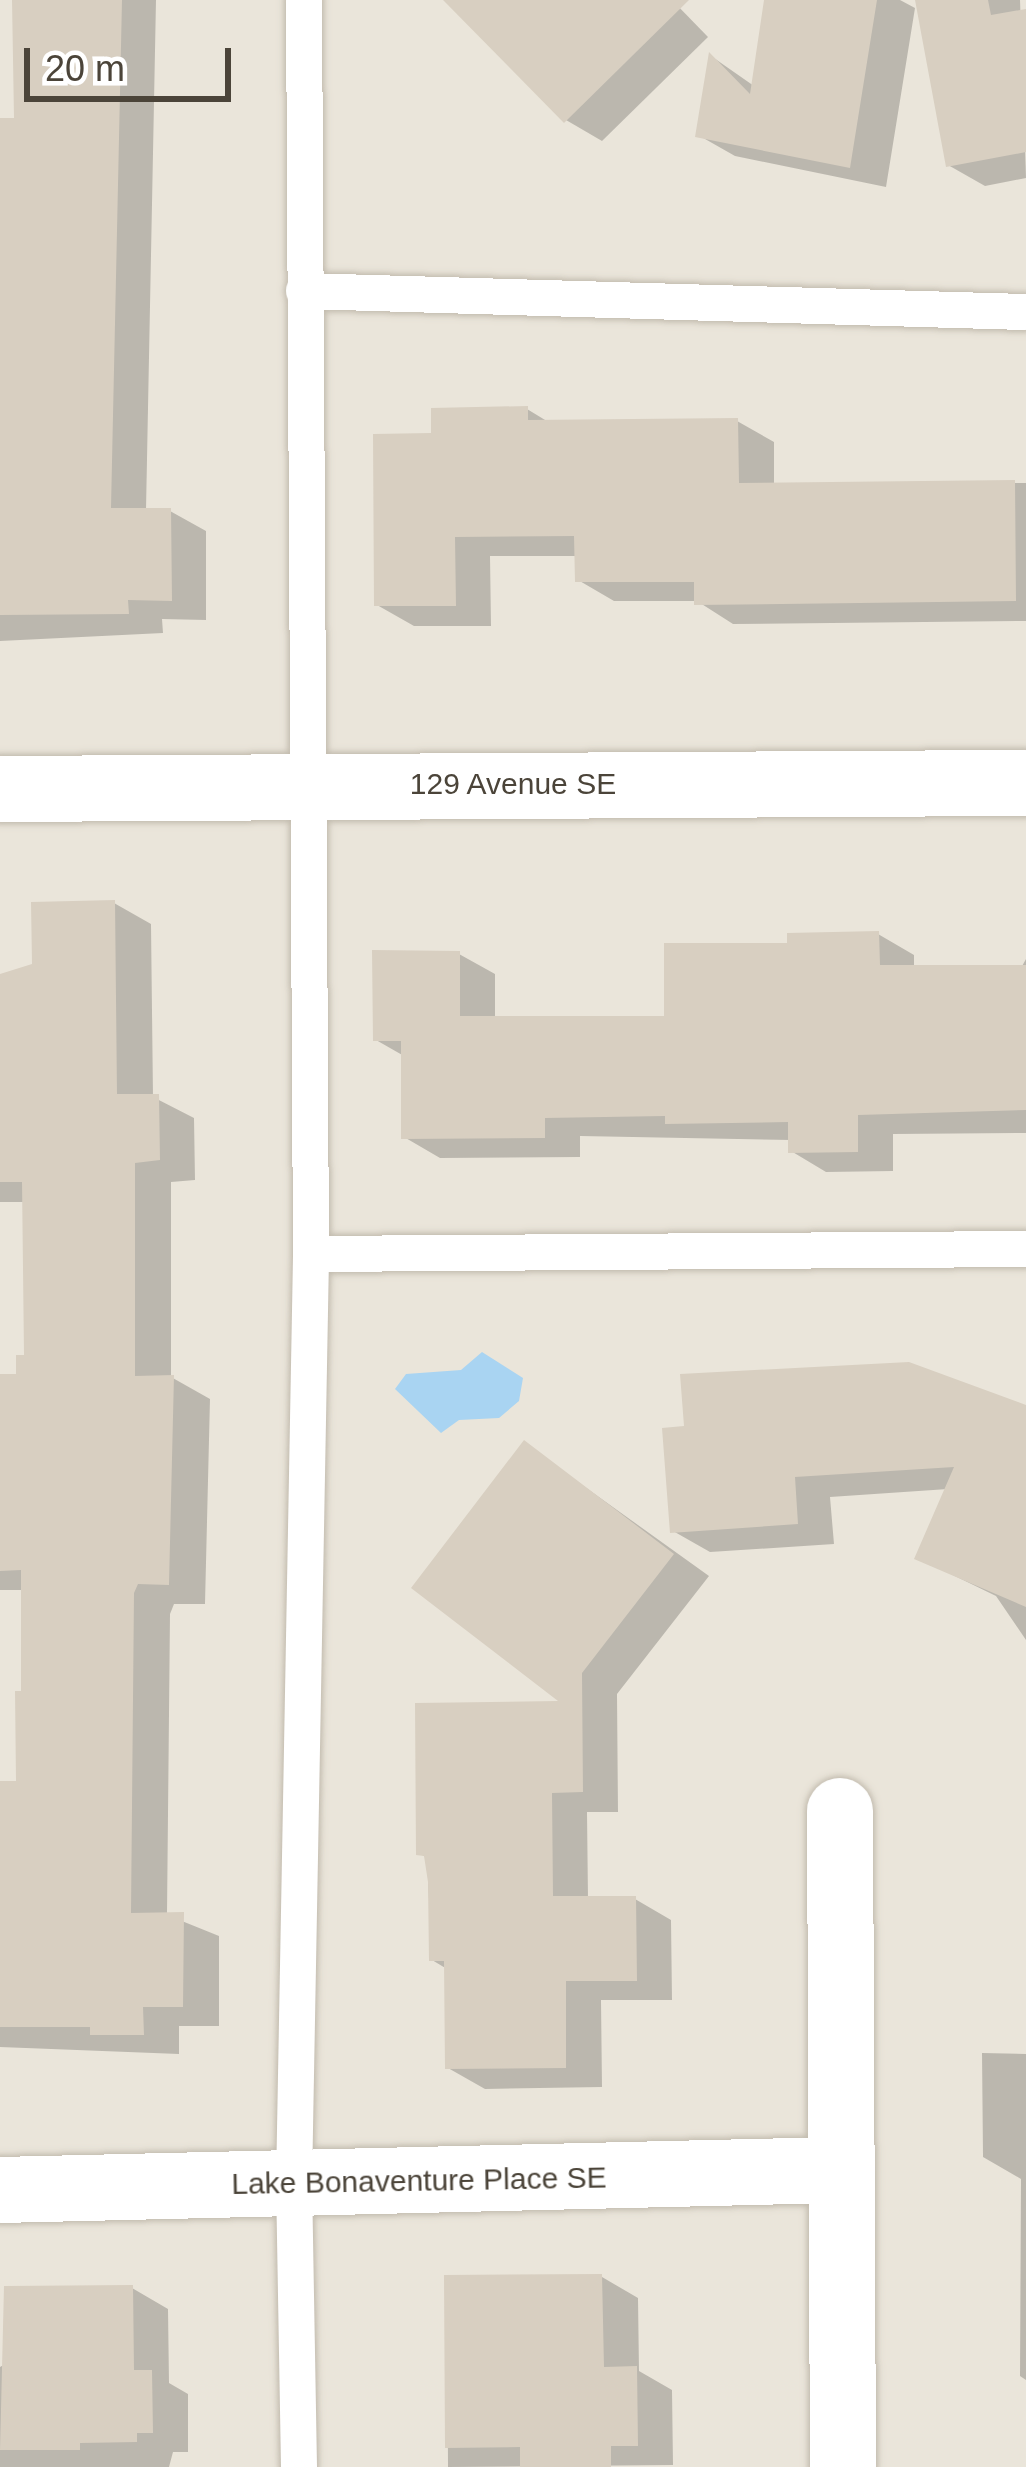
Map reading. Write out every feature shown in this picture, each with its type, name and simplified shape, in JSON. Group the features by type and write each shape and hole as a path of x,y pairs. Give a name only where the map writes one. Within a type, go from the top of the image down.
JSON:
{"street":[{"name":"129 Avenue SE","path":"0,789 1026,783"},
{"path":"839,1811 843,2467"},
{"name":"Lake Bonaventure Place SE","path":"0,2191 838,2170"}],"lane":[{"path":"299,2467 294,2184 310,1254 304,0"},
{"path":"304,291 1026,312"},
{"path":"310,1254 1026,1249"}],"shaded area":[{"path":"0,0 1026,0 1026,2467 0,2467"}],"water":[{"path":"482,1352 523,1378 519,1401 499,1418 459,1420 441,1433 395,1389 406,1374 461,1370"}],"building":[{"path":"12,0 122,0 111,508 171,508 172,601 128,600 129,614 0,615 0,118 14,118"},
{"path":"443,0 689,0 564,123"},
{"path":"764,0 877,0 850,168 695,137 709,52 750,94"},
{"path":"915,0 988,0 991,15 1026,9 1026,152 946,167"},
{"path":"528,406 528,420 738,418 739,483 1015,480 1016,601 694,605 694,582 575,582 574,536 455,537 456,606 374,606 373,434 431,433 431,408"},
{"path":"115,900 117,1094 159,1094 160,1160 135,1163 135,1376 174,1375 169,1585 138,1584 134,1593 131,1913 184,1912 183,2007 143,2007 144,2035 90,2035 90,2027 0,2027 0,1781 16,1781 21,1570 0,1571 0,1374 16,1374 16,1355 24,1355 22,1182 0,1182 0,974 32,964 31,902"},
{"path":"879,931 880,965 1026,965 1026,1110 858,1115 858,1152 788,1153 788,1122 665,1124 665,1116 545,1118 545,1138 401,1139 401,1041 373,1041 372,950 460,951 460,1016 664,1016 664,943 787,943 787,933"},
{"path":"909,1362 1026,1405 1026,1607 914,1559 954,1467 795,1477 798,1524 670,1533 662,1428 684,1426 680,1374"},
{"path":"524,1440 674,1554 582,1673 583,1792 552,1793 553,1896 636,1896 637,1981 566,1981 566,2068 445,2069 444,1961 429,1961 428,1882 424,1856 416,1855 415,1703 558,1701 411,1588"},
{"path":"602,2274 604,2367 637,2366 638,2446 611,2446 611,2467 520,2467 520,2447 445,2448 444,2275"},
{"path":"133,2285 134,2370 152,2370 153,2433 137,2433 137,2442 80,2443 80,2450 0,2450 4,2286"}]}
